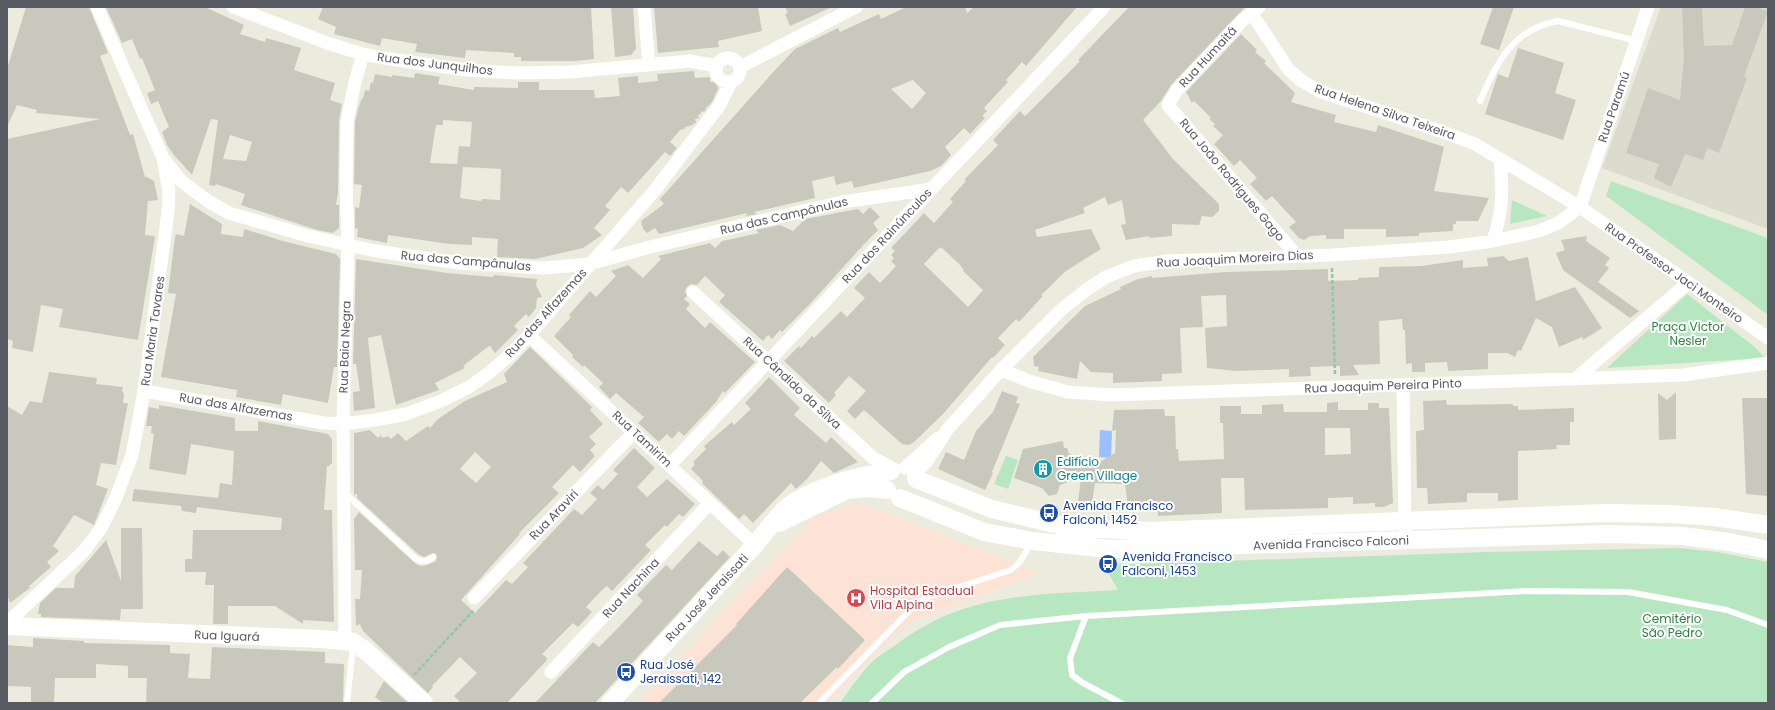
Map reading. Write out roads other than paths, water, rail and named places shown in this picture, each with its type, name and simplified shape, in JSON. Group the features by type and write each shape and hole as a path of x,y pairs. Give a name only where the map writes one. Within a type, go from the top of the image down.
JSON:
{"main road":[{"path":"904,472 915,488 913,493 909,496 893,494 885,480 904,472"},
{"path":"771,527 781,513 795,501 830,484 866,475 904,472"},
{"name":"Avenida Francisco Falconi","path":"904,472 992,509 1071,528 1152,531 1605,513 1669,514 1714,517 1768,525"},
{"name":"Avenida Francisco Falconi","path":"771,527 847,490 869,488 893,494 984,532 1033,541 1109,549 1610,534 1682,536 1729,542 1768,550"},
{"name":"Rua José Jeraissati","path":"610,703 771,527"},
{"name":"Rua Iguará","path":"7,624 349,642"},
{"path":"349,642 396,678 424,703"}],"street":[{"name":"Rua Maria Tavares","path":"7,624 84,551 101,528 115,500 132,455 144,391 168,212 169,191 163,158 97,7"},
{"name":"Rua dos Junquilhos","path":"233,7 323,42 363,54 467,70 516,73 570,72 690,61 717,66"},
{"path":"644,7 648,66"},
{"path":"740,66 856,7"},
{"name":"Rua dos Rainúnculos","path":"670,465 1104,7"},
{"name":"Rua Paramú","path":"1580,207 1648,7"},
{"name":"Rua Humaitá","path":"1168,105 1177,90 1243,20 1255,10"},
{"name":"Rua Helena Silva Teixeira","path":"1255,10 1289,70 1302,81 1319,91 1446,132 1474,144 1580,207"},
{"name":"Rua Baia Negra","path":"349,642 343,492 343,424 348,246 346,180 347,121 354,82 363,54"},
{"path":"729,58 737,62 740,66 740,75 736,80 731,82 725,82 718,77 716,72 720,61 729,58"},
{"name":"Rua das Alfazemas","path":"144,391 324,423 343,424 406,414 441,401 469,387 489,373 511,354 655,190 719,106 731,82"},
{"name":"Rua João Rodrigues Gago","path":"1168,105 1296,255"},
{"name":"Rua das Campânulas","path":"163,158 181,182 208,201 229,213 348,246 376,251 459,262 544,268 589,264 650,247 842,202 932,189"},
{"path":"1493,241 1500,220 1503,193 1500,159"},
{"name":"Rua Joaquim Moreira Dias","path":"904,472 927,461 947,430 1001,370 1061,310 1086,290 1113,274 1134,266 1167,261 1296,255 1332,255 1493,241 1539,231 1558,222 1580,207"},
{"name":"Rua Professor Jaci Monteiro","path":"1580,207 1768,338"},
{"path":"1575,379 1688,283"},
{"name":"Rua Cândido da Silva","path":"693,292 770,361 873,458 904,472"},
{"name":"Rua Tamirim","path":"529,334 755,545"},
{"name":"Rua Joaquim Pereira Pinto","path":"1001,370 1032,382 1068,392 1112,395 1683,375 1768,363"},
{"path":"1403,386 1406,541"},
{"name":"Rua Araviri","path":"474,598 634,432"},
{"name":"Rua Nachina","path":"551,672 710,503"}],"lane":[{"path":"1480,101 1496,66 1507,50 1521,37 1546,23 1558,22 1637,41"},
{"path":"343,492 415,558 421,562 426,562 433,557"},
{"path":"819,703 917,603 925,598 1011,570 1019,562 1033,541"},
{"path":"872,703 904,672 949,647 1000,625 1086,616 1527,591 1628,592 1728,610 1768,625"},
{"path":"1086,616 1070,658 1072,675 1083,683 1121,703"},
{"path":"347,703 349,642"}],"water":[{"path":"1100,430 1112,431 1111,458 1099,457"}],"place":[{"name":"Edifício Green Village","path":"1043,469"},
{"name":"Avenida Francisco Falconi, 1452","path":"1049,513"},
{"name":"Avenida Francisco Falconi, 1453","path":"1108,564"},
{"name":"Hospital Estadual Vila Alpina","path":"856,598"},
{"name":"Rua José Jeraissati, 142","path":"626,672"}],"park label":[{"name":"Praça Victor Nesler","path":"1688,334"},
{"name":"Cemitério São Pedro","path":"1672,626"}]}
